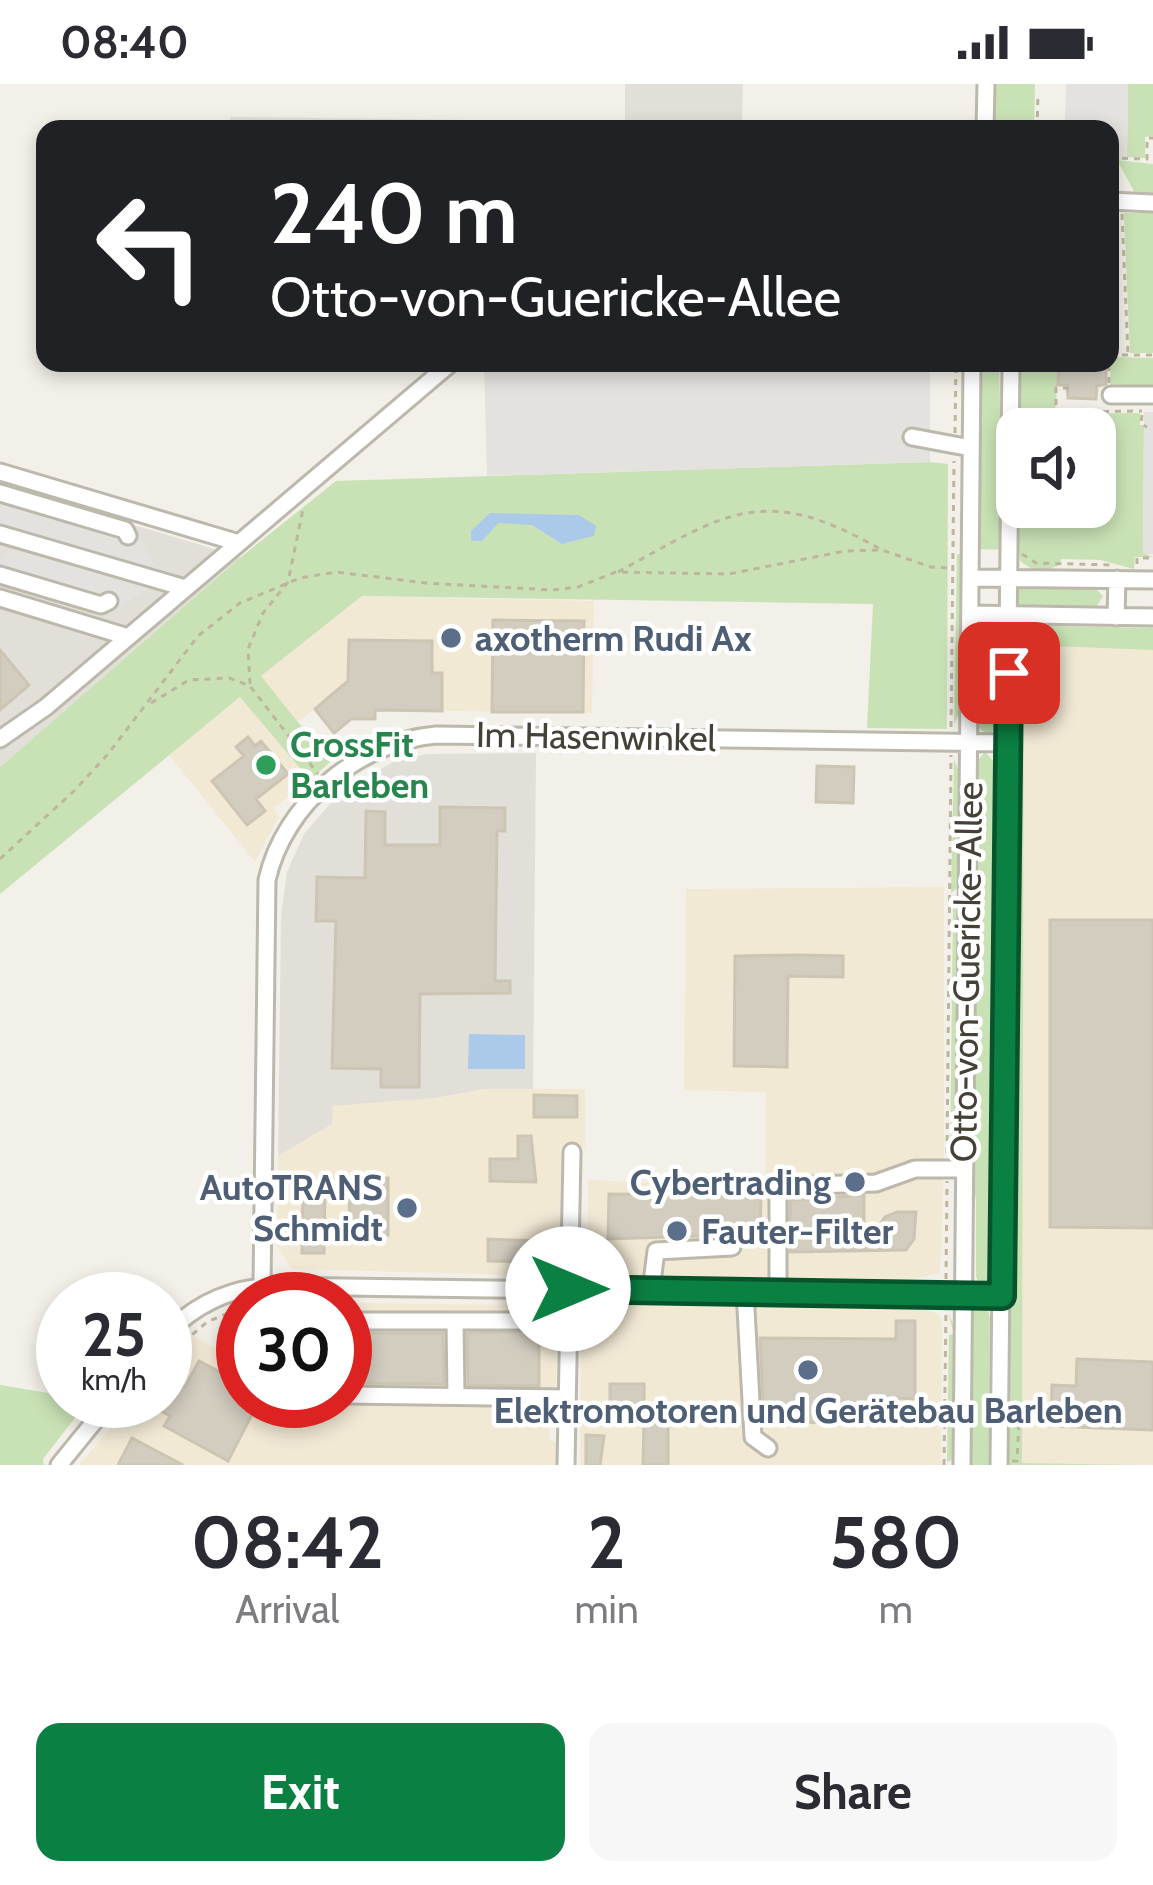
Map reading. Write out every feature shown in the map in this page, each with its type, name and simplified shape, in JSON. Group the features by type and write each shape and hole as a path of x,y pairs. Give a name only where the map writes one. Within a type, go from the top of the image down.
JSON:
{"street":[{"path":"985,120 986,84"},
{"path":"1119,202 1153,203"},
{"path":"0,739 46,707 440,372"},
{"name":"Otto-von-Guericke-Allee","path":"962,1465 954,1293 969,740 970,578 963,446 971,372"},
{"name":"Otto-von-Guericke-Allee","path":"999,1465 1011,372"},
{"path":"1111,395 1146,400"},
{"path":"912,437 963,446"},
{"path":"0,472 233,548"},
{"path":"0,493 125,530 128,536"},
{"path":"0,534 185,588"},
{"path":"0,575 101,605 109,601"},
{"path":"970,578 1153,580"},
{"path":"1116,616 1117,579"},
{"path":"0,598 128,638"},
{"path":"970,614 1153,617"},
{"name":"Im Hasenwinkel","path":"262,1272 265,892 282,837 326,785 383,747 436,735 1008,742"},
{"path":"566,1465 572,1152"},
{"path":"778,1291 778,1196 783,1186 877,1184 914,1168 956,1169"},
{"path":"651,1289 656,1251 732,1247"},
{"path":"372,1287 1002,1296"},
{"path":"745,1291 753,1438 768,1448"},
{"path":"455,1321 456,1396"},
{"path":"372,1322 533,1321"},
{"path":"372,1395 567,1398"},
{"path":"59,1465 89,1428"}],"path":[{"path":"1037,120 1038,94"},
{"path":"1119,158 1150,160 1147,138 1153,138"},
{"path":"1119,240 1128,355"},
{"path":"1119,355 1153,355"},
{"path":"944,1465 956,1169 951,740 954,568 963,446 957,372"},
{"path":"1110,372 1111,395"},
{"path":"1069,388 1056,388 1056,412 1146,400 1142,424 1147,427"},
{"path":"250,686 248,649 263,613 288,582 304,510 296,494"},
{"path":"0,859 75,790 208,628 240,603 288,582 336,572 426,583 552,590 578,587 698,527 749,512 781,510 816,516 882,550 931,567 954,568"},
{"path":"616,572 729,574 844,551 882,550"},
{"path":"1010,550 1036,563 1094,562"},
{"path":"145,708 160,694 189,680 229,678 250,686 326,785"}],"shaded area":[{"path":"625,84 743,84 742,120 625,120"},
{"path":"1066,84 1128,84 1127,160 1119,160 1119,120 1065,120"},
{"path":"230,117 467,120 230,120"},
{"path":"484,372 930,372 930,462 487,476"},
{"path":"1144,412 1153,412 1153,554 1143,554"},
{"path":"0,485 241,557 0,767"},
{"path":"0,498 140,539 158,573 0,527"},
{"path":"20,546 154,586 121,605 0,569 0,559"},
{"name":"axotherm Rudi Ax","path":"362,596 594,601 592,713 376,710 375,719 351,719 334,733 315,709 298,722 261,676"},
{"path":"1024,644 1153,649 1153,1465 1022,1464"},
{"path":"241,697 310,780 274,808 279,816 255,862 169,755"},
{"path":"536,753 533,1089 485,1089 333,1106 332,1124 278,1156 281,915 287,872 304,834 329,805 393,762 427,754"},
{"path":"944,887 940,1273 913,1279 587,1275 588,1180 765,1187 766,1092 684,1090 686,889"},
{"path":"485,1089 585,1089 585,1147 561,1147 560,1276 292,1269 277,1246 278,1156 332,1124 332,1106"},
{"path":"372,1303 534,1305 557,1317 556,1420 549,1424 549,1439 556,1443 556,1465 79,1465 110,1428 192,1428 193,1336 216,1348 216,1428 372,1428"},
{"name":"Elektromotoren und Gerätebau Barleben","path":"600,1305 926,1309 939,1315 941,1465 580,1465 581,1322"}],"green space":[{"path":"995,84 1035,84 1034,120 994,120"},
{"path":"1128,84 1153,84 1153,136 1145,137 1145,158 1127,157"},
{"path":"1119,160 1153,164 1153,197 1136,195"},
{"path":"1124,213 1153,213 1153,353 1130,353"},
{"path":"1119,357 1153,358 1153,392 1110,391 1111,372 1119,372"},
{"path":"979,372 999,372 996,528 1003,528 1004,550 976,549"},
{"path":"1017,372 1058,372 1055,408 1017,408"},
{"path":"1116,413 1140,413 1140,425 1144,425 1143,553 1153,557 1135,557 1134,569 1100,560 1061,559 1060,565 1038,573 1021,562 1017,528 1116,528"},
{"path":"948,464 947,729 867,728 873,604 362,596 261,676 330,762 310,780 240,697 0,894 0,767 241,557 336,481"},
{"path":"957,554 964,554 962,709 954,724"},
{"path":"1016,584 1093,586 1103,596 1097,606 1090,607 1016,607"},
{"path":"1003,619 1001,723 989,735 976,726 976,643 983,625"},
{"path":"1029,619 1054,626 1153,628 1153,650 1024,645 1022,1463 1139,1465 1006,1465 1013,693 1016,633"},
{"path":"985,752 995,763 1000,864 994,1282 987,1288 979,1285 976,1276 976,1200 970,1162 974,765"},
{"path":"954,759 962,779 961,885 951,893"},
{"path":"953,906 961,915 958,1161 950,1162"},
{"path":"978,1304 987,1308 990,1317 989,1403 995,1465 967,1465 969,1318"},
{"path":"948,1312 957,1334 956,1458 947,1462 949,1335 954,1334"},
{"path":"0,1385 36,1391 36,1428 67,1428 43,1459 44,1465 0,1465"}],"water":[{"path":"490,513 579,515 596,526 594,536 562,544 532,525 498,523 482,541 471,541 471,531"},
{"path":"469,1034 525,1035 525,1069 468,1069"}],"building":[{"path":"1059,372 1106,372 1106,384 1097,386 1096,399 1068,398 1067,385 1058,385"},
{"path":"493,620 584,621 583,712 492,712"},
{"path":"349,640 432,641 432,673 442,673 442,711 375,710 375,719 351,719 334,733 315,709 348,681"},
{"path":"0,650 29,685 0,710"},
{"path":"248,737 255,746 261,741 288,774 256,799 265,811 247,825 212,781 244,756 236,747"},
{"path":"817,766 854,767 853,803 816,802"},
{"path":"440,807 505,808 505,831 497,831 495,981 510,981 510,993 420,994 419,1087 381,1087 381,1069 332,1068 336,921 316,921 317,877 365,878 366,811 385,812 385,845 440,845"},
{"path":"1050,920 1153,920 1153,1228 1050,1227"},
{"path":"735,956 843,956 843,977 788,976 787,1067 734,1066"},
{"path":"534,1095 577,1096 577,1117 534,1117"},
{"path":"518,1136 531,1136 536,1182 490,1181 490,1159 518,1159"},
{"path":"350,1178 388,1178 388,1235 349,1234"},
{"path":"303,1182 325,1182 324,1253 302,1253"},
{"path":"609,1194 761,1195 760,1240 731,1235 608,1239"},
{"path":"864,1195 864,1249 885,1217 916,1212 914,1239 906,1250 790,1252 790,1200"},
{"path":"488,1239 534,1241 534,1262 488,1261"},
{"path":"896,1321 915,1321 915,1399 896,1398 896,1423 764,1422 760,1338 896,1339"},
{"path":"539,1331 539,1386 468,1385 467,1333"},
{"path":"372,1333 443,1333 444,1384 372,1383"},
{"path":"1077,1359 1153,1362 1153,1430 1051,1426 1052,1385 1076,1386"},
{"path":"199,1361 216,1370 216,1428 245,1428 228,1461 168,1428 192,1428 192,1374"},
{"path":"610,1384 644,1384 644,1406 610,1406"},
{"path":"644,1421 668,1421 668,1465 643,1465"},
{"path":"586,1435 604,1436 600,1465 586,1465"},
{"path":"132,1438 183,1465 118,1465"}],"place":[{"name":"axotherm Rudi Ax","path":"451,638"},
{"name":"CrossFit Barleben","path":"266,765"},
{"name":"Cybertrading","path":"855,1182"},
{"name":"AutoTRANS Schmidt","path":"407,1208"},
{"name":"Fauter-Filter","path":"677,1231"},
{"name":"Elektromotoren und Gerätebau Barleben","path":"808,1370"}],"route":[{"path":"568,1289 1002,1296 1009,673"}]}
